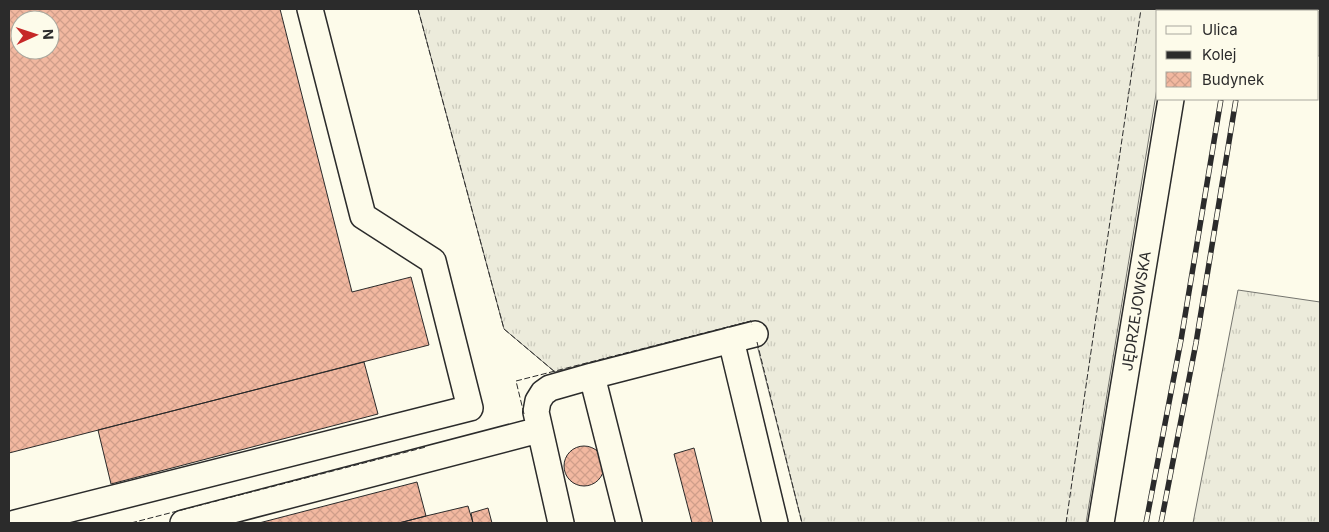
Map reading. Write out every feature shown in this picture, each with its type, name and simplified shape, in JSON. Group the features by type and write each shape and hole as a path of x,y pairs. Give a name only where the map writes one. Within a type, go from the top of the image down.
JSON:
{"lane":[{"path":"15,523 470,408 433,262 363,216 310,9"},
{"name":"JĘDRZEJOWSKA","path":"1101,523 1171,100"},
{"path":"561,523 536,412 538,401 543,393 550,388 592,376 743,337 775,523"},
{"path":"592,376 629,523"},
{"path":"183,523 539,430"}],"green space":[{"path":"418,9 1167,9 1156,10 1156,94 1086,523 802,523 751,321 555,372 504,329"},
{"path":"1320,9 1320,56 1319,10 1282,10"},
{"path":"1238,290 1320,302 1320,523 1193,523"}],"building":[{"path":"9,9 280,9 352,292 411,277 429,345 9,453"},
{"path":"364,362 378,414 111,484 98,430"},
{"path":"588,446 595,449 601,455 604,466 603,474 595,483 588,486 580,486 573,483 565,474 564,462 567,455 576,447"},
{"path":"694,448 713,523 692,523 674,454"},
{"path":"417,482 426,516 399,523 259,523"},
{"path":"468,506 473,523 399,523 426,516"},
{"path":"488,508 492,523 473,523 471,513"}],"railway":[{"path":"1146,523 1181,340 1221,100"},
{"path":"1161,523 1196,343 1236,100"}],"fence":[{"path":"418,9 504,329 555,372"},
{"path":"1066,523 1141,9"},
{"path":"524,414 516,381 751,321 752,325"},
{"path":"757,342 802,523"},
{"path":"131,523 426,447"}]}
